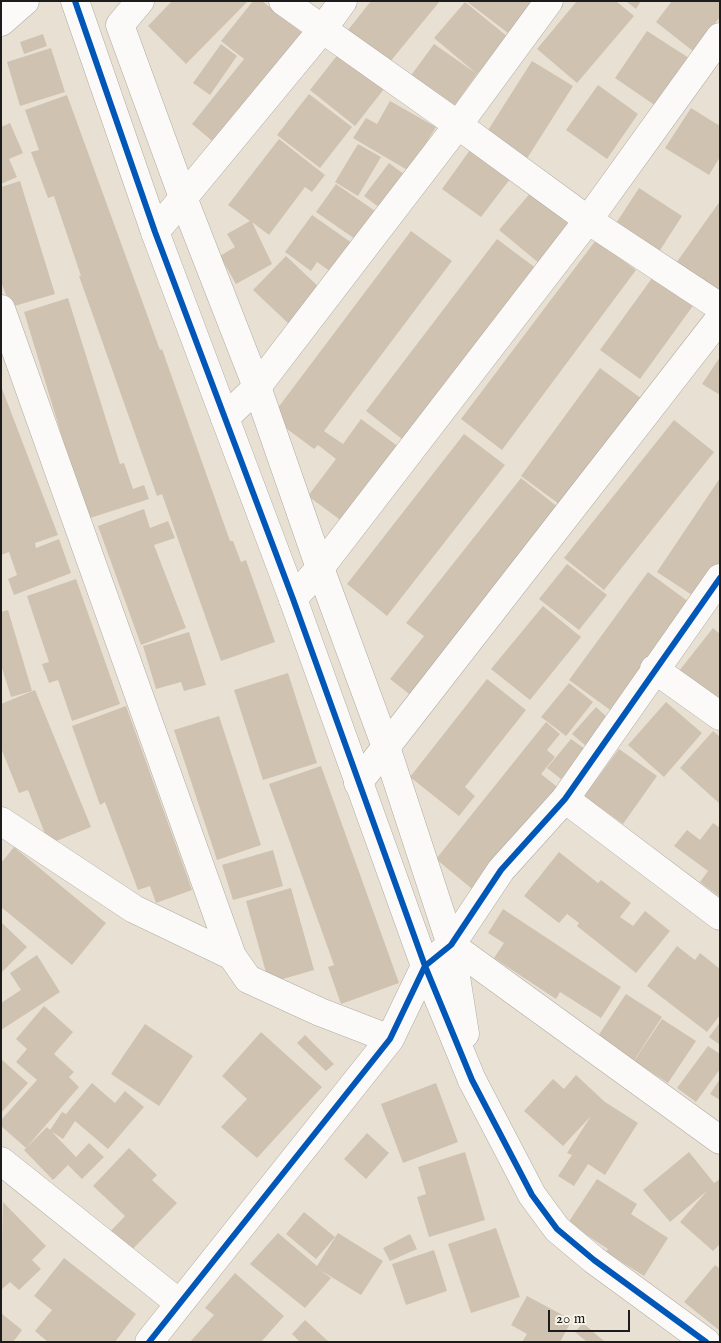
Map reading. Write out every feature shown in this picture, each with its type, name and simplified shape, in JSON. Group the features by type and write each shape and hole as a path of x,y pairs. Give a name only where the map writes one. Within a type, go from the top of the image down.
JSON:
{"street":[{"path":"1,22 25,1"},
{"path":"75,1 155,232 293,599 425,966 472,1080 532,1195 557,1229 594,1260 706,1342"},
{"path":"140,1 120,25 184,200 257,387 320,568 386,747 450,945 472,1080"},
{"path":"283,1 588,220 720,306"},
{"path":"155,232 184,200 322,30 343,1"},
{"path":"225,418 257,387 458,125 549,1"},
{"path":"293,599 320,568 588,220 720,37"},
{"path":"1,309 232,956 248,979 320,1012 390,1038"},
{"path":"358,783 720,318"},
{"path":"149,1342 390,1038 425,966 450,945 501,870 565,799 654,669 720,578"},
{"path":"654,669 720,716"},
{"path":"565,799 720,916"},
{"path":"3,818 134,908 232,956"},
{"path":"450,945 720,1140"},
{"path":"1,1161 180,1303"}],"building":[{"path":"172,1 248,1 186,64 148,26"},
{"path":"253,1 262,1 305,35 217,145 192,124 244,59 221,41"},
{"path":"371,1 440,1 385,68 344,35"},
{"path":"466,1 532,1 508,33"},
{"path":"577,1 616,1 634,16 577,83 537,49"},
{"path":"626,1 641,1 636,9"},
{"path":"672,1 720,1 720,17 693,51 656,22"},
{"path":"465,2 508,37 477,74 434,38"},
{"path":"647,31 689,58 656,106 615,78"},
{"path":"43,34 47,46 24,54 20,42"},
{"path":"221,44 237,56 210,95 193,83"},
{"path":"434,44 477,74 447,116 404,85"},
{"path":"51,48 65,92 20,106 7,62"},
{"path":"339,53 384,89 355,126 310,90"},
{"path":"532,61 573,86 526,160 485,135"},
{"path":"598,85 638,114 607,159 566,130"},
{"path":"309,94 352,127 320,168 277,135"},
{"path":"67,95 160,350 162,349 230,541 233,541 241,562 246,560 275,642 221,661 162,494 157,496 79,276 81,276 54,196 48,198 31,152 39,150 25,110"},
{"path":"390,101 436,127 409,171 353,138 366,118 377,124"},
{"path":"691,108 720,126 720,157 709,175 665,148"},
{"path":"10,123 23,153 9,159 17,177 1,184 1,127"},
{"path":"279,139 325,175 312,192 305,187 269,235 252,222 272,264 236,284 220,256 235,247 227,234 250,221 228,205"},
{"path":"358,144 381,157 358,196 335,182"},
{"path":"470,150 510,179 481,217 442,189"},
{"path":"389,163 405,175 380,208 364,196"},
{"path":"20,181 55,294 11,307 1,282 1,187"},
{"path":"336,184 378,213 358,241 316,212"},
{"path":"639,188 682,216 655,258 611,231"},
{"path":"532,191 573,224 540,264 499,230"},
{"path":"720,201 720,292 674,266"},
{"path":"312,215 352,243 331,272 317,262 311,271 285,252"},
{"path":"411,231 452,261 324,431 343,444 361,419 403,450 347,525 308,496 336,459 318,445 314,449 271,417"},
{"path":"497,239 537,269 407,443 366,411"},
{"path":"596,240 636,270 502,450 461,419"},
{"path":"286,256 322,290 289,324 253,290"},
{"path":"655,274 695,303 640,379 600,350"},
{"path":"68,298 120,464 124,463 133,489 144,485 149,499 87,519 24,312"},
{"path":"720,357 720,395 702,384"},
{"path":"600,368 642,399 563,507 521,476"},
{"path":"1,386 58,535 35,543 36,548 59,539 71,573 14,595 8,579 17,575 9,552 1,555"},
{"path":"674,420 714,452 604,590 564,558"},
{"path":"464,434 505,465 387,616 347,584"},
{"path":"521,478 563,511 417,700 390,679 424,636 406,623"},
{"path":"720,478 720,566 698,599 657,572"},
{"path":"144,509 150,528 168,521 175,538 154,545 186,628 141,645 98,526"},
{"path":"567,564 607,595 579,630 539,599"},
{"path":"648,572 693,605 613,712 569,680"},
{"path":"76,579 120,704 72,721 58,680 49,683 42,664 49,662 27,596"},
{"path":"543,606 581,637 530,700 491,669"},
{"path":"8,610 32,691 11,697 1,665 1,612"},
{"path":"713,628 720,634 720,702 679,671"},
{"path":"189,632 206,685 184,691 181,682 156,689 143,646"},
{"path":"288,673 317,763 263,780 234,690"},
{"path":"487,679 526,710 465,787 475,796 459,816 410,777"},
{"path":"569,683 593,702 566,736 541,717"},
{"path":"35,690 91,827 49,844 28,790 19,793 1,748 1,704"},
{"path":"666,702 702,733 664,777 628,745"},
{"path":"126,706 192,890 156,903 150,886 138,890 105,802 100,805 72,726"},
{"path":"596,707 609,719 586,746 572,734"},
{"path":"219,716 261,845 217,860 174,730"},
{"path":"546,722 560,734 547,750 555,757 541,774 561,790 477,893 436,859"},
{"path":"713,731 720,737 720,804 680,768"},
{"path":"571,739 585,749 561,779 547,768"},
{"path":"619,749 657,776 623,824 584,796"},
{"path":"321,766 399,983 341,1004 328,967 334,965 269,784"},
{"path":"713,823 720,828 720,897 700,882 708,871 674,846 687,830 700,840"},
{"path":"14,847 106,923 72,965 1,907 1,863"},
{"path":"273,850 283,886 233,900 222,865"},
{"path":"559,852 598,883 601,880 631,903 620,917 633,926 645,911 670,931 636,973 577,926 579,923 567,914 559,923 524,896"},
{"path":"291,888 314,970 269,983 246,901"},
{"path":"503,909 621,987 601,1018 560,992 556,999 494,958 504,943 488,933"},
{"path":"1,922 27,947 1,973"},
{"path":"677,946 695,960 700,953 720,969 720,1015 707,1032 647,986"},
{"path":"37,955 60,992 1,1030 1,1003 21,990 10,973"},
{"path":"626,994 662,1017 633,1062 596,1039"},
{"path":"44,1006 73,1032 54,1054 74,1072 69,1077 79,1087 26,1148 1,1126 1,1120 37,1080 16,1062 27,1049 16,1039"},
{"path":"662,1019 696,1041 668,1083 634,1061"},
{"path":"720,1022 720,1045 709,1037"},
{"path":"145,1024 193,1056 159,1106 111,1074"},
{"path":"261,1032 322,1087 257,1158 221,1127 247,1099 222,1076"},
{"path":"305,1035 334,1064 326,1071 297,1043"},
{"path":"708,1046 720,1054 720,1069 696,1102 677,1088"},
{"path":"1,1059 28,1083 1,1113"},
{"path":"576,1075 605,1102 638,1123 605,1175 588,1164 574,1186 558,1176 572,1155 567,1153 591,1116 563,1146 524,1111 553,1079 564,1089"},
{"path":"720,1079 720,1100 710,1094"},
{"path":"92,1083 115,1103 125,1091 144,1107 108,1149 75,1121 63,1139 52,1132 76,1157 89,1143 104,1157 82,1179 68,1165 53,1180 24,1150 47,1127 50,1130 62,1112 66,1114"},
{"path":"436,1083 458,1142 403,1163 381,1104"},
{"path":"367,1133 389,1153 366,1179 344,1159"},
{"path":"129,1148 157,1175 152,1180 177,1203 127,1255 106,1236 125,1216 93,1186"},
{"path":"465,1152 485,1220 429,1237 417,1197 426,1194 418,1167"},
{"path":"689,1152 714,1183 720,1179 720,1244 713,1251 680,1222 707,1191 670,1222 643,1190"},
{"path":"597,1179 637,1204 631,1214 668,1238 644,1276 606,1252 608,1249 568,1223"},
{"path":"3,1202 46,1246 32,1260 41,1269 19,1290 10,1282 1,1290"},
{"path":"304,1212 335,1237 316,1259 286,1234"},
{"path":"496,1228 520,1297 471,1313 448,1244"},
{"path":"278,1233 317,1266 338,1233 383,1261 361,1295 320,1270 331,1278 305,1308 250,1264"},
{"path":"410,1234 417,1249 390,1261 383,1248"},
{"path":"434,1250 447,1291 406,1305 392,1264"},
{"path":"64,1258 136,1314 115,1342 48,1342 35,1331 52,1310 34,1296"},
{"path":"715,1265 720,1269 720,1331 684,1302"},
{"path":"235,1273 284,1316 261,1342 190,1342 214,1315 205,1308"},
{"path":"527,1296 572,1320 560,1342 522,1342 527,1334 511,1325"},
{"path":"1,1313 22,1330 13,1342 1,1341"},
{"path":"305,1320 329,1342 300,1342 292,1334"},
{"path":"583,1323 605,1342 587,1342 575,1332"}],"cycle path":[{"path":"75,1 155,232 293,599 425,966 472,1080 532,1195 557,1229 594,1260 706,1342"},
{"path":"149,1342 390,1039 425,966 451,945 501,870 565,799 720,578"}]}
